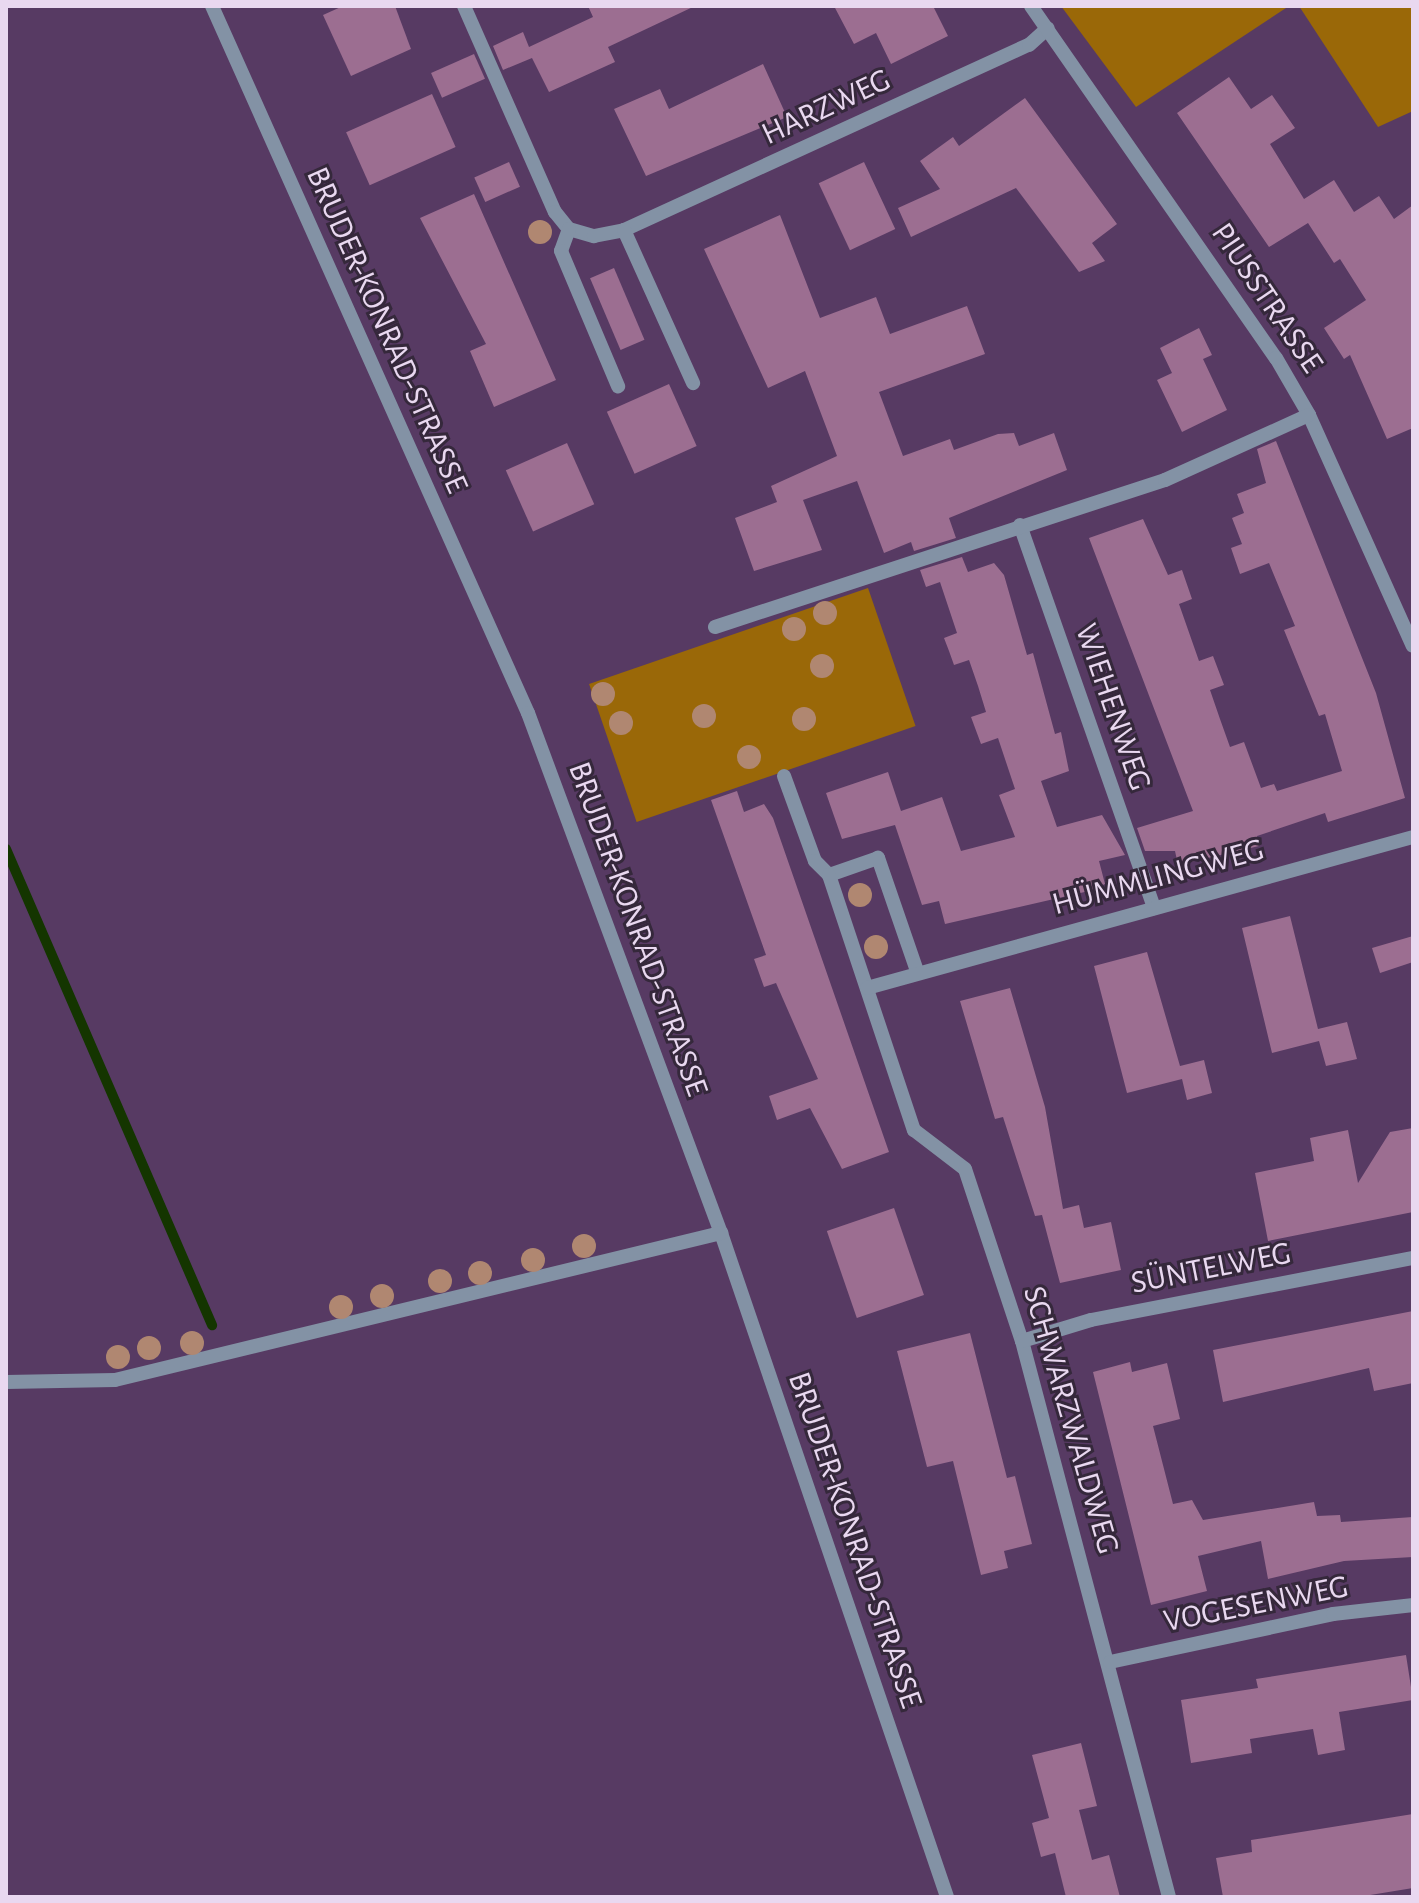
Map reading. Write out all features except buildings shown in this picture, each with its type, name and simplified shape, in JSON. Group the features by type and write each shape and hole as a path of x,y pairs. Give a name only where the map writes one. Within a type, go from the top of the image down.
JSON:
{"street":[{"name":"BRUDER-KONRAD-STRASSE","path":"212,6 528,713 721,1233 947,1897"},
{"path":"464,6 555,212 569,229 561,251 618,386"},
{"name":"PIUSSTRASSE","path":"1031,6 1309,415 1413,646"},
{"name":"HARZWEG","path":"569,229 594,236 624,230 1029,45 1048,28"},
{"path":"624,230 693,383"},
{"path":"715,627 1165,480 1309,415"},
{"name":"WIEHENWEG","path":"1020,525 1154,908"},
{"name":"SCHWARZWALDWEG","path":"784,776 815,861 829,875 914,1130 965,1169 1022,1341 1110,1662 1169,1897"},
{"name":"HÜMMLINGWEG","path":"917,971 1413,837"},
{"path":"829,875 878,858 917,971 867,988"},
{"path":"6,1382 115,1380 721,1233"},
{"name":"SÜNTELWEG","path":"1022,1341 1091,1320 1413,1258"},
{"name":"VOGESENWEG","path":"1110,1662 1333,1614 1413,1605"}],"shaded area":[{"path":"1061,6 1289,6 1136,107"},
{"path":"1299,6 1413,6 1413,111 1378,127"},
{"path":"868,588 916,726 637,822 589,684"}],"waterway":[{"path":"6,849 212,1325"}]}
